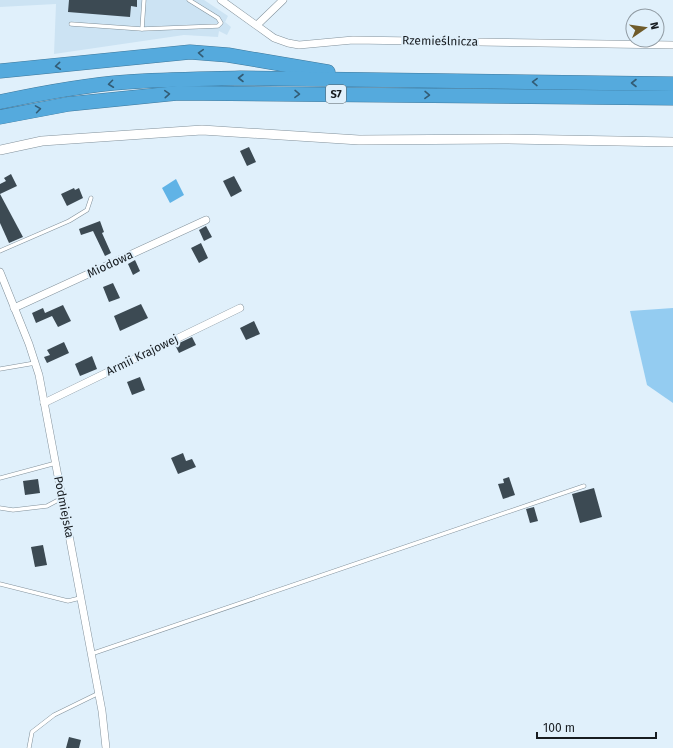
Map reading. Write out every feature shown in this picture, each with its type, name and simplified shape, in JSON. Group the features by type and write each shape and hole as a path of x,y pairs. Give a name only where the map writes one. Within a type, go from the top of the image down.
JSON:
{"highway":[{"path":"0,71 190,52 228,55 378,79"},
{"name":"S7","path":"0,102 61,91 127,82 240,78 673,84"},
{"name":"S7","path":"0,117 69,104 178,93 673,98"}],"street":[{"name":"Rzemieślnicza","path":"221,0 274,38 288,43 299,44 354,40 673,45"},
{"path":"257,25 282,0"},
{"path":"0,150 42,141 202,130 359,140 504,139 673,142"},
{"name":"Miodowa","path":"14,308 206,220"},
{"name":"Podmiejska","path":"0,272 35,363 44,403 99,693 106,748"},
{"name":"Armii Krajowej","path":"44,403 240,308"}],"lane":[{"path":"142,29 144,0"},
{"path":"71,24 142,29 218,26 220,23 218,18 189,0"},
{"path":"0,251 70,220 87,210 91,198"},
{"path":"0,369 35,363"},
{"path":"0,478 56,463"},
{"path":"91,654 584,486"},
{"path":"0,508 13,510 47,506 62,498"},
{"path":"0,584 68,601 81,598"},
{"path":"29,748 32,732 54,715 99,693"}],"shaded area":[{"path":"0,0 204,0 228,16 225,22 231,27 227,35 219,31 218,37 184,35 54,54 56,4 0,7"},
{"path":"176,179 184,195 170,203 162,188"},
{"path":"673,308 673,403 647,385 630,311"}],"building":[{"path":"69,0 137,0 137,7 131,6 130,17 68,12"},
{"path":"249,147 256,162 247,166 240,151"},
{"path":"11,174 17,186 0,194 0,184 6,181 4,178"},
{"path":"234,176 242,191 231,197 223,181"},
{"path":"74,188 75,190 79,188 83,198 67,206 61,194"},
{"path":"0,194 23,237 9,243 0,223"},
{"path":"100,221 104,232 102,233 111,253 105,256 93,231 81,235 79,229"},
{"path":"206,226 212,237 204,241 199,230"},
{"path":"201,243 208,258 199,263 191,248"},
{"path":"135,260 140,271 133,275 128,264"},
{"path":"113,283 120,298 109,302 103,287"},
{"path":"141,304 148,318 120,331 114,316"},
{"path":"63,305 71,321 58,327 52,316 36,323 32,313 43,308 45,313"},
{"path":"254,321 260,334 246,340 240,328"},
{"path":"192,337 196,345 179,353 175,345"},
{"path":"64,342 69,353 47,363 44,357 50,355 47,350"},
{"path":"92,356 97,369 80,376 75,364"},
{"path":"140,377 145,390 132,395 127,382"},
{"path":"183,453 186,461 192,459 196,467 178,474 171,458"},
{"path":"509,477 515,495 503,499 498,484 504,483 503,479"},
{"path":"38,479 40,493 25,495 23,481"},
{"path":"594,488 602,517 580,523 572,494"},
{"path":"534,507 538,521 530,523 526,509"},
{"path":"43,545 47,565 35,567 31,547"},
{"path":"69,737 81,740 79,748 66,748"}]}
